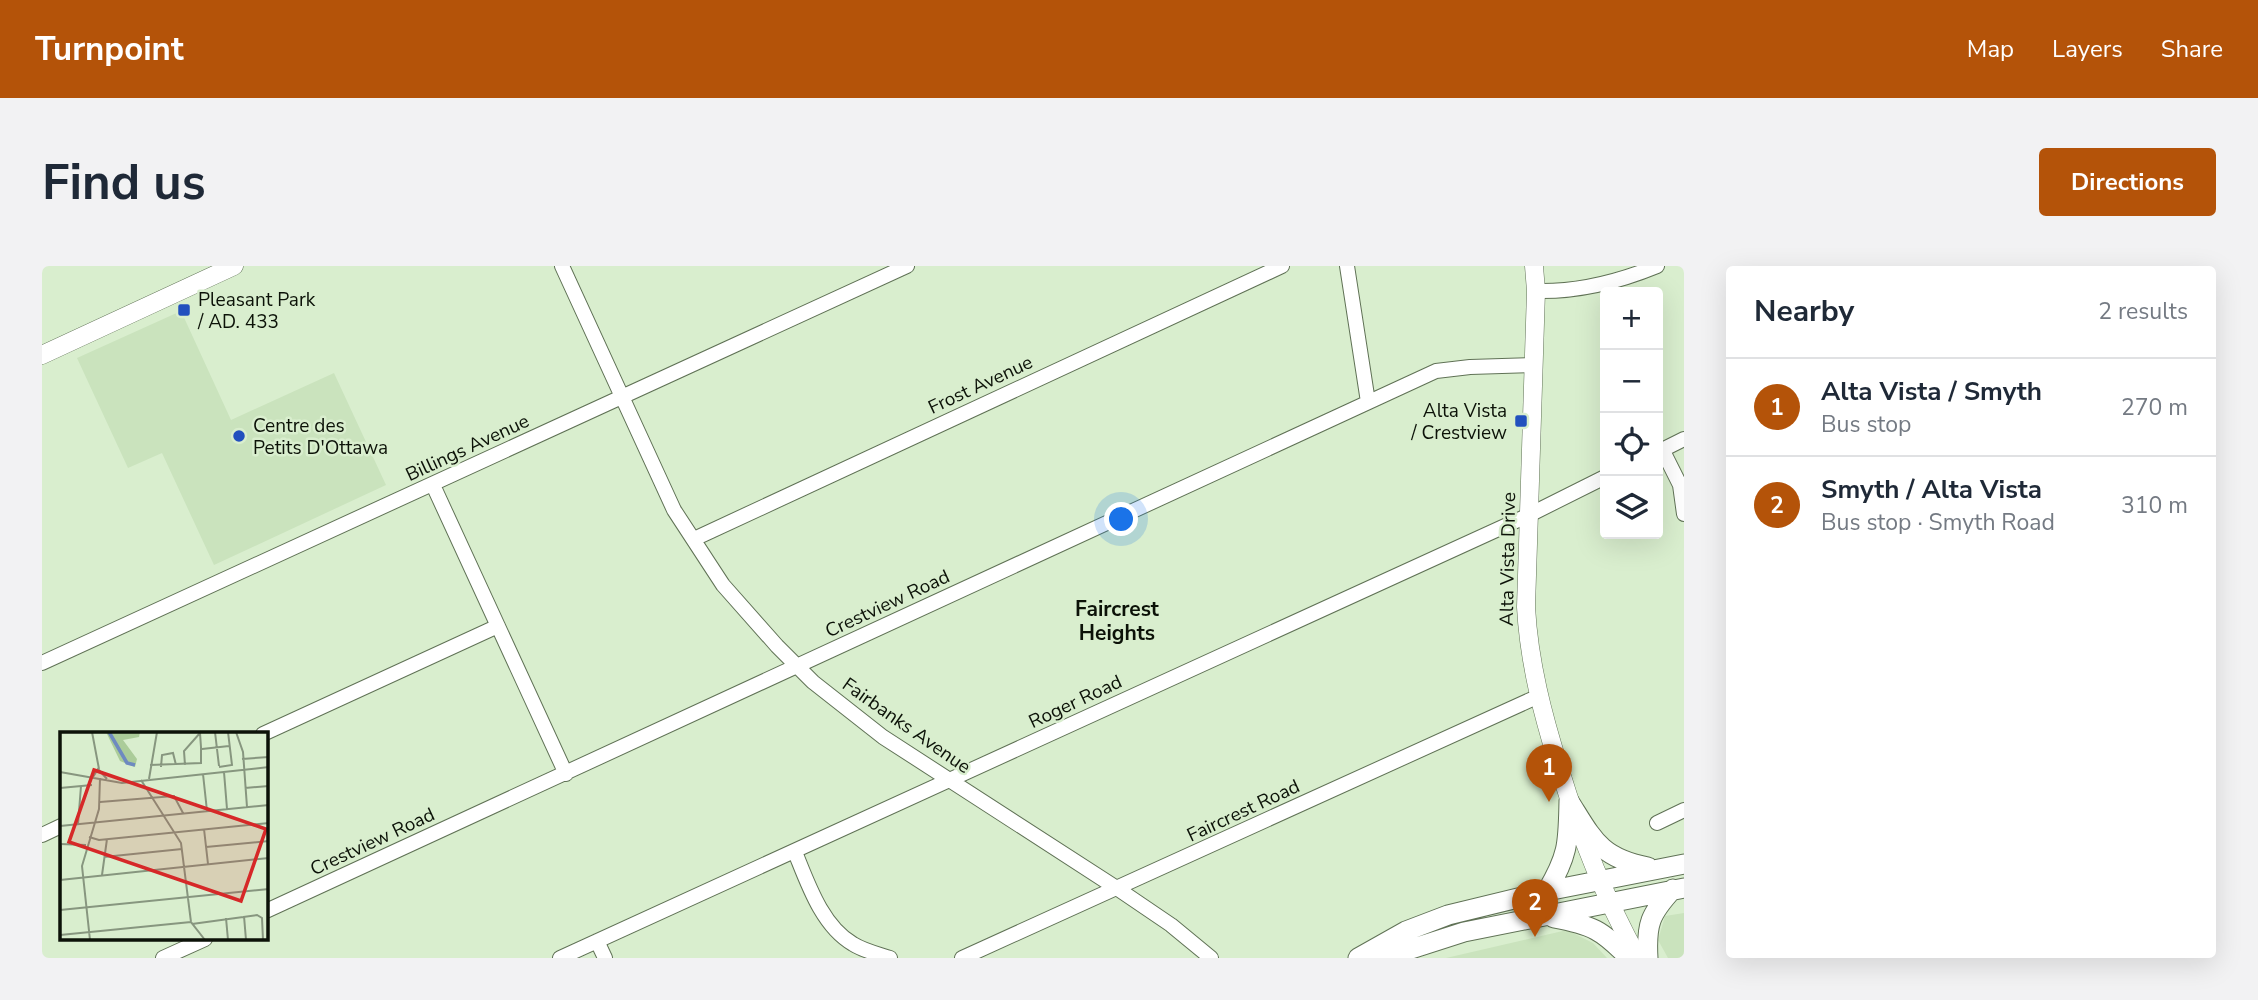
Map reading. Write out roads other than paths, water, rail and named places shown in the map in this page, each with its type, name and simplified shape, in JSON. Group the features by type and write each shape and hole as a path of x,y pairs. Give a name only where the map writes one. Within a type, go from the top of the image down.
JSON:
{"main road":[{"path":"1569,801 1593,838 1615,858 1626,863 1656,868"},
{"path":"1547,891 1562,865 1568,845 1569,801"},
{"path":"1358,958 1406,931 1448,915 1547,891 1684,864"},
{"path":"1383,958 1464,932 1678,888"},
{"path":"1648,958 1646,934 1649,922 1659,905 1678,888"},
{"path":"1546,917 1590,926 1610,938 1629,958"}],"street":[{"path":"42,355 234,266"},
{"name":"Fairbanks Avenue","path":"562,266 674,510 723,585 777,646 813,682 883,737 1118,889 1171,925 1211,958"},
{"name":"Billings Avenue","path":"42,663 907,266"},
{"name":"Frost Avenue","path":"694,539 1282,266"},
{"path":"1347,266 1368,402"},
{"name":"Alta Vista Drive","path":"1534,266 1536,291 1526,607 1528,635 1539,696 1569,801 1599,880 1638,958"},
{"path":"1536,291 1564,291 1629,278 1657,266"},
{"name":"Crestview Road","path":"268,910 1436,371 1532,365"},
{"path":"1663,449 1684,439"},
{"path":"1663,455 1680,485 1684,514"},
{"name":"Roger Road","path":"560,958 1529,515 1600,480"},
{"path":"433,485 566,774"},
{"path":"267,732 498,626"},
{"name":"Faircrest Road","path":"962,958 1539,696"},
{"path":"1657,823 1684,810"},
{"path":"42,835 60,827"},
{"path":"795,852 807,882 832,928 854,945 890,958"},
{"path":"163,958 203,940"},
{"path":"597,941 605,958"}],"place":[{"name":"Pleasant Park / AD. 433","path":"184,310"},
{"name":"Alta Vista / Crestview","path":"1521,421"},
{"name":"Centre des Petits D'Ottawa","path":"239,436"},
{"name":"Alta Vista / Smyth","path":"1549,802"},
{"name":"Smyth / Alta Vista","path":"1535,937"}],"district":[{"name":"Faircrest Heights","path":"1117,621"}]}
